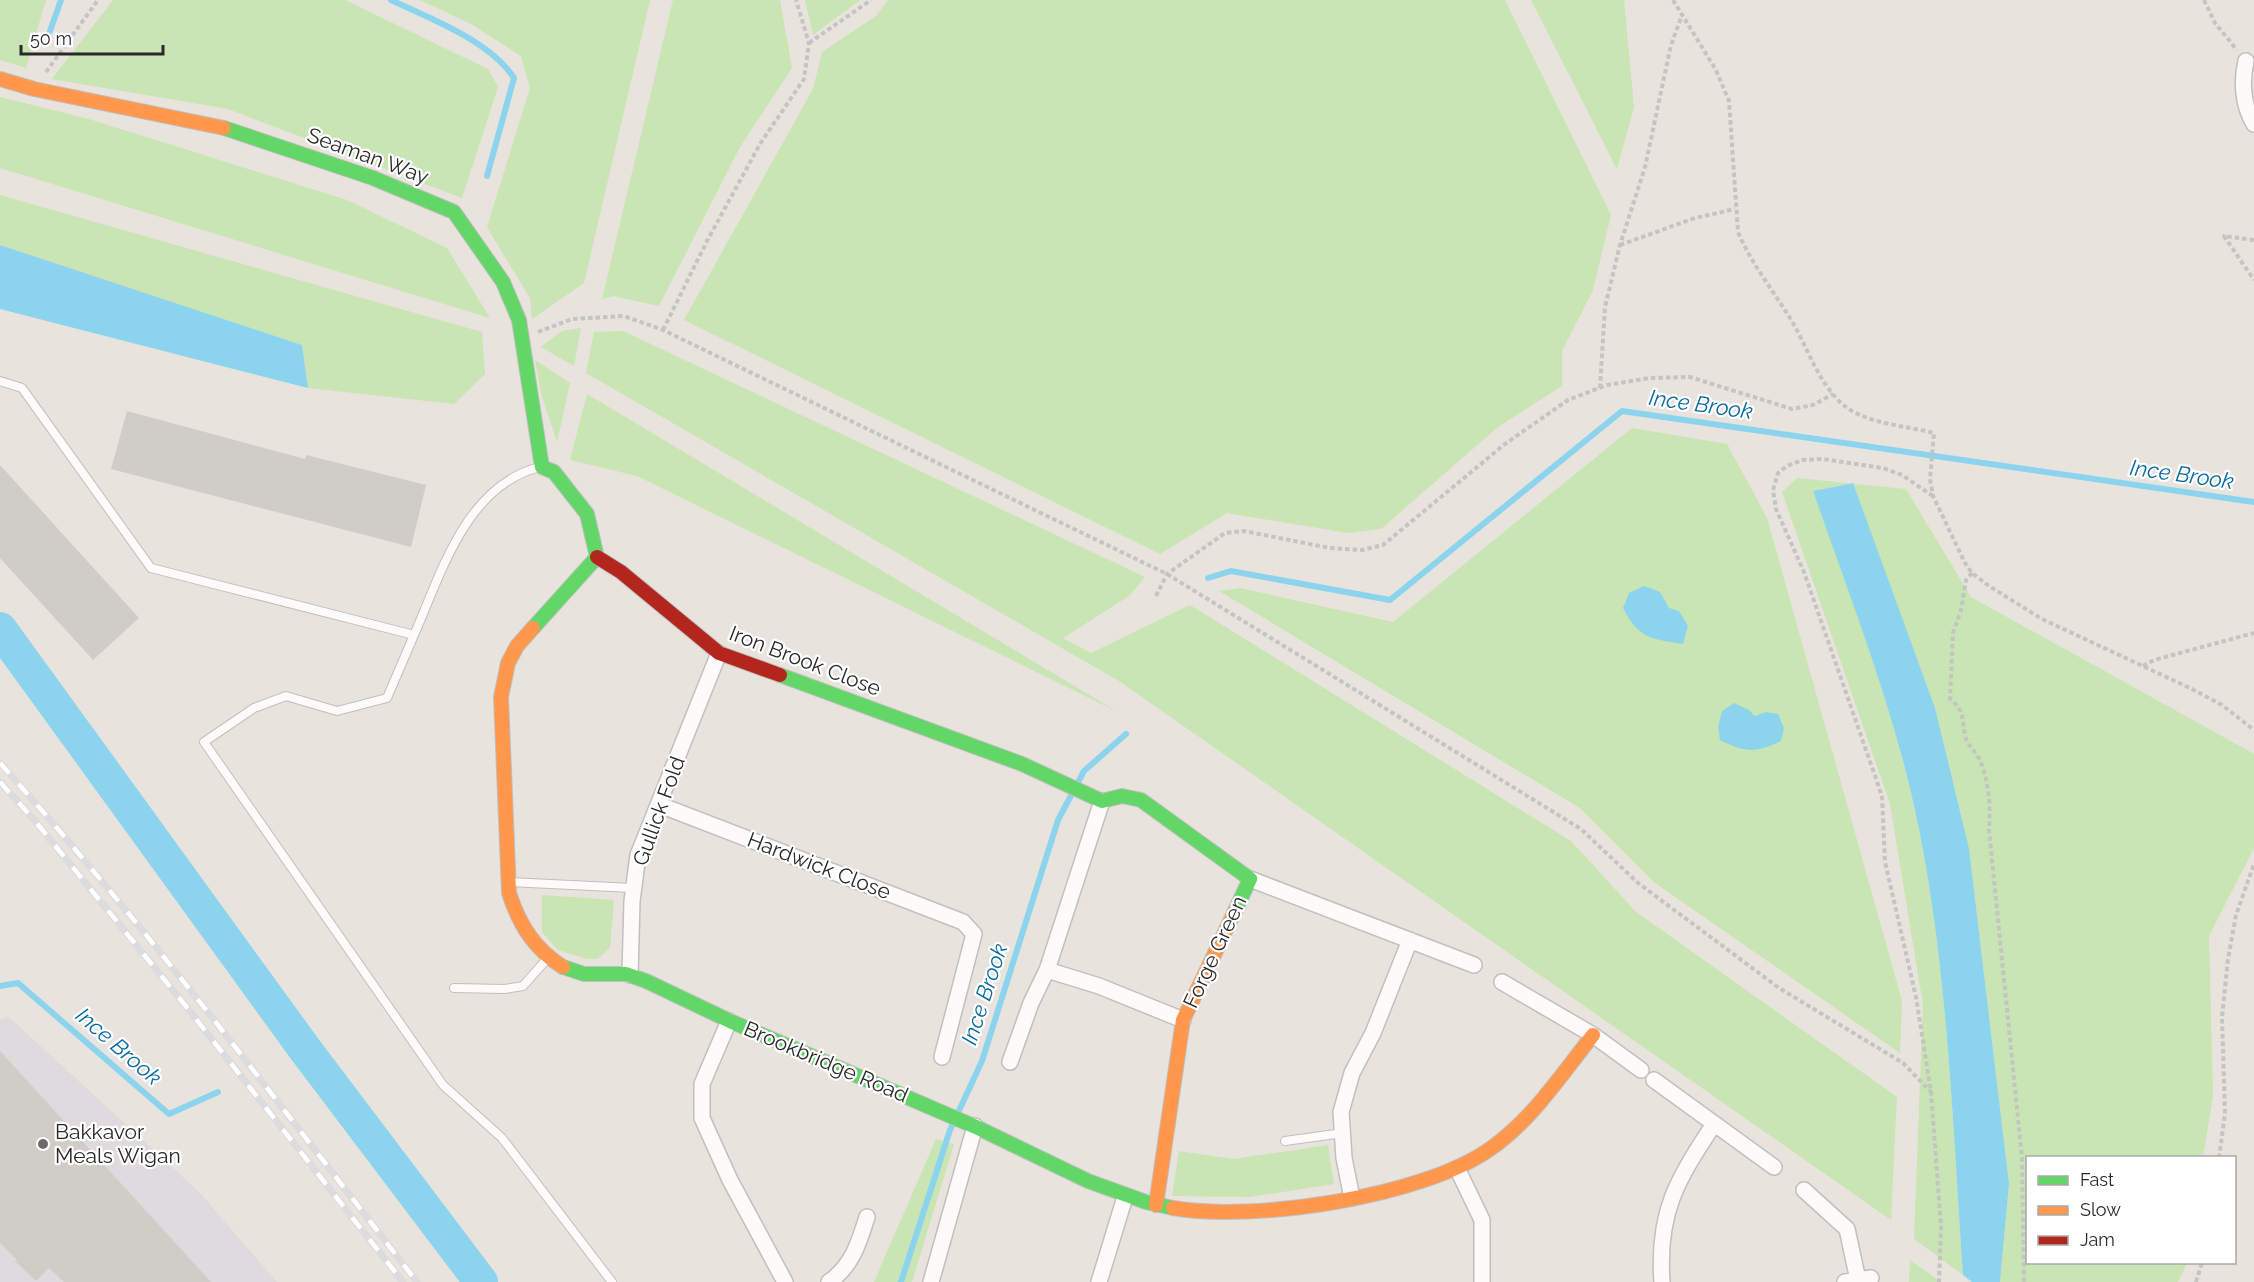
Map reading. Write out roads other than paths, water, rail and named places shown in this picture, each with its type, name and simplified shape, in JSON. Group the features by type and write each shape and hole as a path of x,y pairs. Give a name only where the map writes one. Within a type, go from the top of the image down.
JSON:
{"street":[{"path":"2246,58 2243,82 2247,109 2254,124"},
{"name":"Seaman Way","path":"0,79 33,89 232,130 373,178 454,212 503,282 519,320 520,339 542,467"},
{"path":"542,467 554,472 584,508 591,525 597,557"},
{"name":"Iron Brook Close","path":"597,557 621,572 719,653 1022,764 1099,800"},
{"name":"Brookbridge Road","path":"597,557 517,646 503,679 508,882 517,920 530,940 548,957 570,971 600,976 630,975 729,1021 971,1125 1125,1197 1156,1205 1203,1211 1250,1210 1352,1198 1411,1186 1458,1170 1490,1150 1520,1124 1593,1035"},
{"name":"Gullick Fold","path":"630,975 633,888 638,855 660,805 719,653"},
{"name":"Forge Green","path":"1099,800 1122,796 1141,800 1250,879 1183,1020 1156,1205"},
{"path":"1010,1062 1031,1003 1047,970 1099,800"},
{"name":"Hardwick Close","path":"660,805 963,922 975,934 942,1057"},
{"path":"1250,879 1474,965"},
{"path":"1352,1198 1341,1112 1352,1073 1372,1033 1410,940"},
{"name":"Forge Green","path":"1047,970 1099,986 1183,1020"},
{"path":"1502,982 1593,1035 1641,1070"},
{"path":"729,1021 702,1084 702,1118 730,1180 785,1282"},
{"path":"1654,1080 1774,1167"},
{"path":"1662,1282 1660,1264 1667,1206 1683,1170 1714,1124"},
{"path":"931,1282 971,1125"},
{"path":"1458,1170 1482,1220 1482,1282"},
{"path":"1804,1190 1847,1229 1858,1280"},
{"path":"1099,1282 1125,1197"},
{"path":"829,1282 840,1274 856,1252 867,1217"}],"lane":[{"path":"0,381 22,388 151,568 414,635"},
{"path":"542,467 528,470 494,492 456,538 387,698 337,711 286,696 254,708 204,742 443,1084 502,1138 612,1282"},
{"path":"508,882 633,888"},
{"path":"454,988 505,989 523,986 548,957"},
{"path":"1285,1141 1343,1133"}],"water":[{"path":"0,245 302,345 308,388 0,309"},
{"path":"1853,483 1935,708 1969,848 2009,1184 2000,1282 1972,1282 1963,1275 1942,981 1914,806 1893,726 1868,647 1813,491"},
{"path":"1644,586 1660,592 1669,608 1679,611 1688,626 1683,644 1654,638 1634,626 1623,608 1629,593"},
{"path":"1734,703 1749,710 1755,716 1766,712 1778,714 1784,728 1781,741 1764,748 1750,750 1720,740 1718,727 1722,711"}],"waterway":[{"path":"50,31 61,0"},
{"path":"391,0 475,42 490,53 514,78 487,176"},
{"name":"Ince Brook","path":"1208,578 1231,571 1390,600 1622,411 2254,502"},
{"path":"0,629 304,1048 481,1282"},
{"name":"Ince Brook","path":"901,1282 950,1130 982,1061 1058,820 1084,771 1126,734"},
{"name":"Ince Brook","path":"0,986 18,983 169,1114 218,1092"}],"railway":[{"path":"0,763 55,825 161,954 417,1282"},
{"path":"0,782 35,821 185,1005 403,1282"}],"place":[{"name":"Bakkavor Meals Wigan","path":"43,1144"}]}
